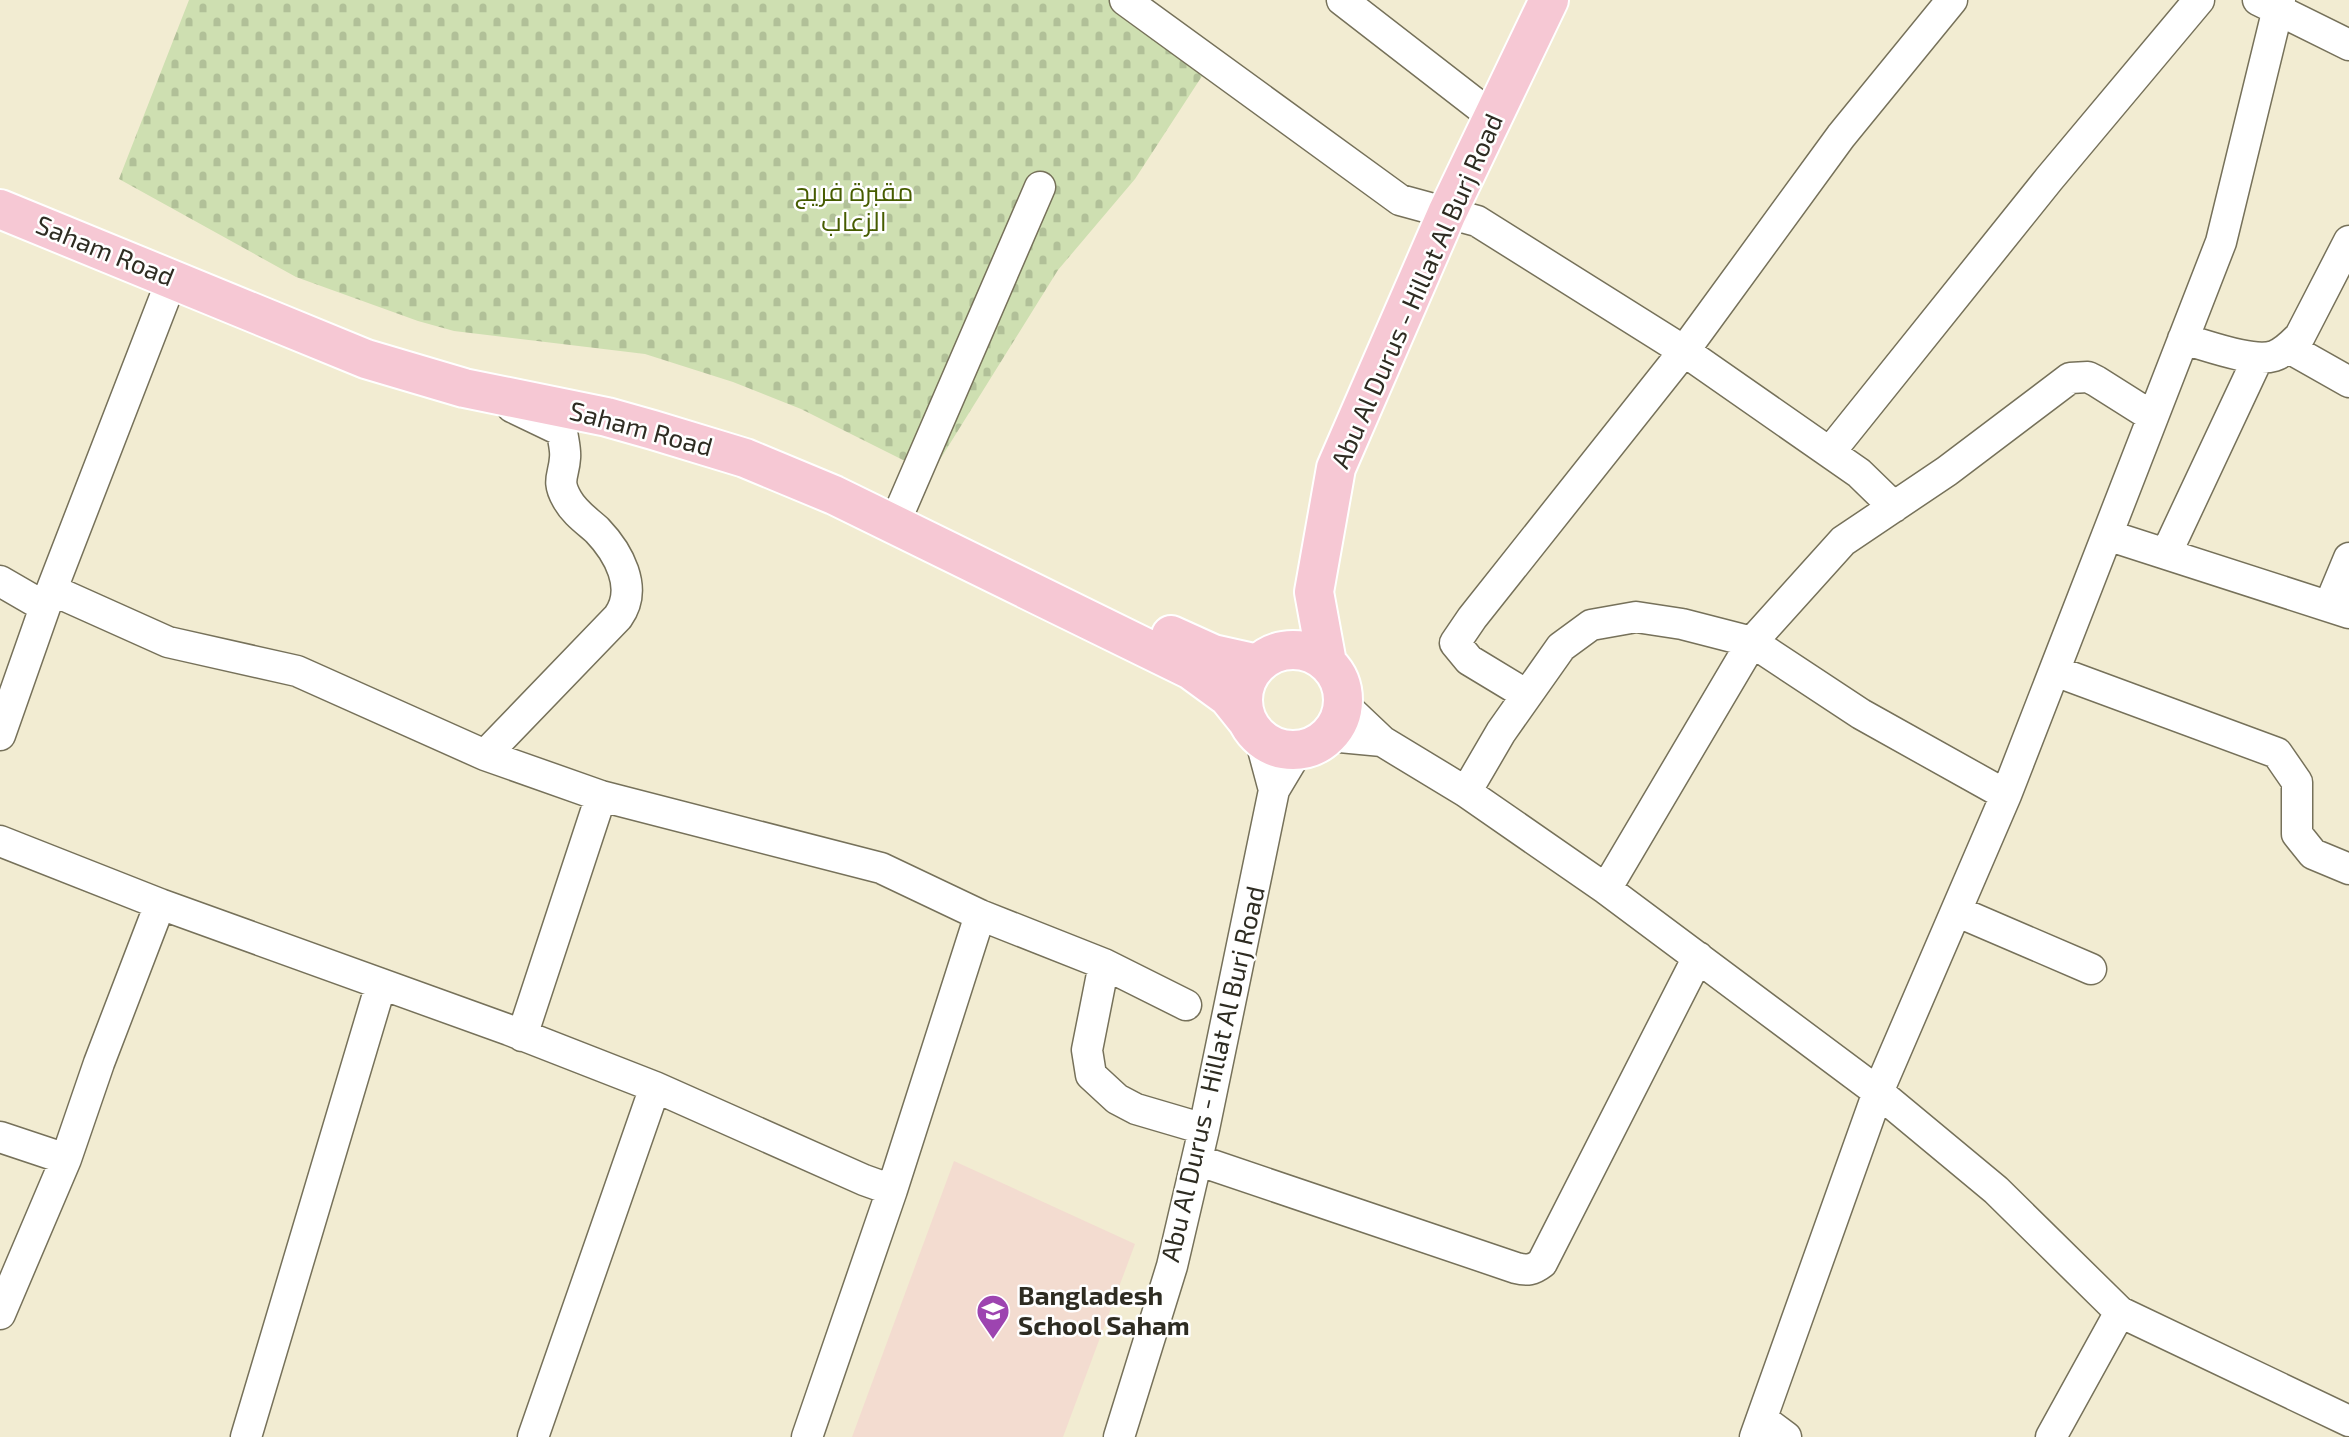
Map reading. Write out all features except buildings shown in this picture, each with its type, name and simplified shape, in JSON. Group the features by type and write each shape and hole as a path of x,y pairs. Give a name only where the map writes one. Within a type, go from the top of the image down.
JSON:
{"main road":[{"name":"Abu Al Durus - Hillat Al Burj Road","path":"1327,663 1314,592 1336,468 1447,213 1549,0"},
{"name":"Saham Road","path":"1,207 443,361 591,390 717,426 832,471 1196,648 1270,657"},
{"name":"Saham Road","path":"1,207 366,359 480,392 607,417 745,458 807,483 1191,670 1228,697 1254,730"},
{"name":"Abu Al Durus - Hillat Al Burj Road","path":"1270,657 1314,592"},
{"path":"1298,650 1313,654 1337,674 1342,689 1323,730 1278,748 1254,730 1243,702 1246,682 1270,657 1298,650"}],"street":[{"path":"1125,0 1400,200 1477,221 1684,351 1859,473 1894,507"},
{"path":"1342,0 1493,117"},
{"path":"1527,695 1469,660 1455,643 1684,351 1841,136 1952,0"},
{"path":"1830,452 2049,179 2199,0"},
{"path":"1786,1437 1758,1428 1878,1092 2006,795 2221,242 2272,4 2349,45"},
{"path":"902,506 1040,187"},
{"path":"2183,338 2258,358 2274,356 2289,348 2300,336 2349,241"},
{"path":"0,735 49,598 173,279"},
{"path":"2289,348 2349,382"},
{"path":"2166,554 2258,358"},
{"path":"1606,889 1752,642 1843,541 1947,471 2070,378 2088,377 2153,417"},
{"path":"480,392 562,431 565,457 560,480 567,499 610,547 624,568 627,589 623,610 618,617 485,755"},
{"path":"2107,535 2339,610 2349,558"},
{"path":"0,581 168,642 297,671 485,755 601,796 881,868 980,915 1104,964 1185,1005"},
{"path":"1466,792 1501,732 1561,647 1591,625 1636,617 1682,624 1752,642 1861,714 2006,795"},
{"path":"2055,671 2277,753 2297,782 2297,834 2313,854 2349,869"},
{"name":"Abu Al Durus - Hillat Al Burj Road","path":"1254,730 1274,790"},
{"path":"1323,730 1382,741 1466,792 1606,889 1878,1092 1996,1190 2120,1312 2346,1416"},
{"name":"Abu Al Durus - Hillat Al Burj Road","path":"1119,1437 1172,1266 1204,1129 1274,790 1323,730"},
{"path":"522,1036 601,796"},
{"path":"0,841 160,904 655,1087 892,1190"},
{"path":"0,1314 66,1159 99,1063 160,904"},
{"path":"1956,911 2091,969"},
{"path":"807,1437 892,1190 980,915"},
{"path":"1197,1160 1516,1268 1534,1269 1542,1263 1698,957"},
{"path":"1104,964 1087,1050 1091,1076 1118,1099 1136,1109 1204,1129"},
{"path":"246,1437 380,984"},
{"path":"533,1437 655,1087"},
{"path":"0,1137 66,1159"},
{"path":"2050,1437 2120,1312"}],"shaded area":[{"name":"Bangladesh School Saham","path":"954,1161 1135,1244 1063,1437 852,1437"}],"green space":[{"name":"مقبرة فريج الزعاب","path":"189,0 1110,0 1206,70 1135,179 1058,270 931,474 801,409 733,382 645,354 454,331 418,321 296,277 119,179"}],"place":[{"name":"Bangladesh School Saham","path":"993,1341"}]}
